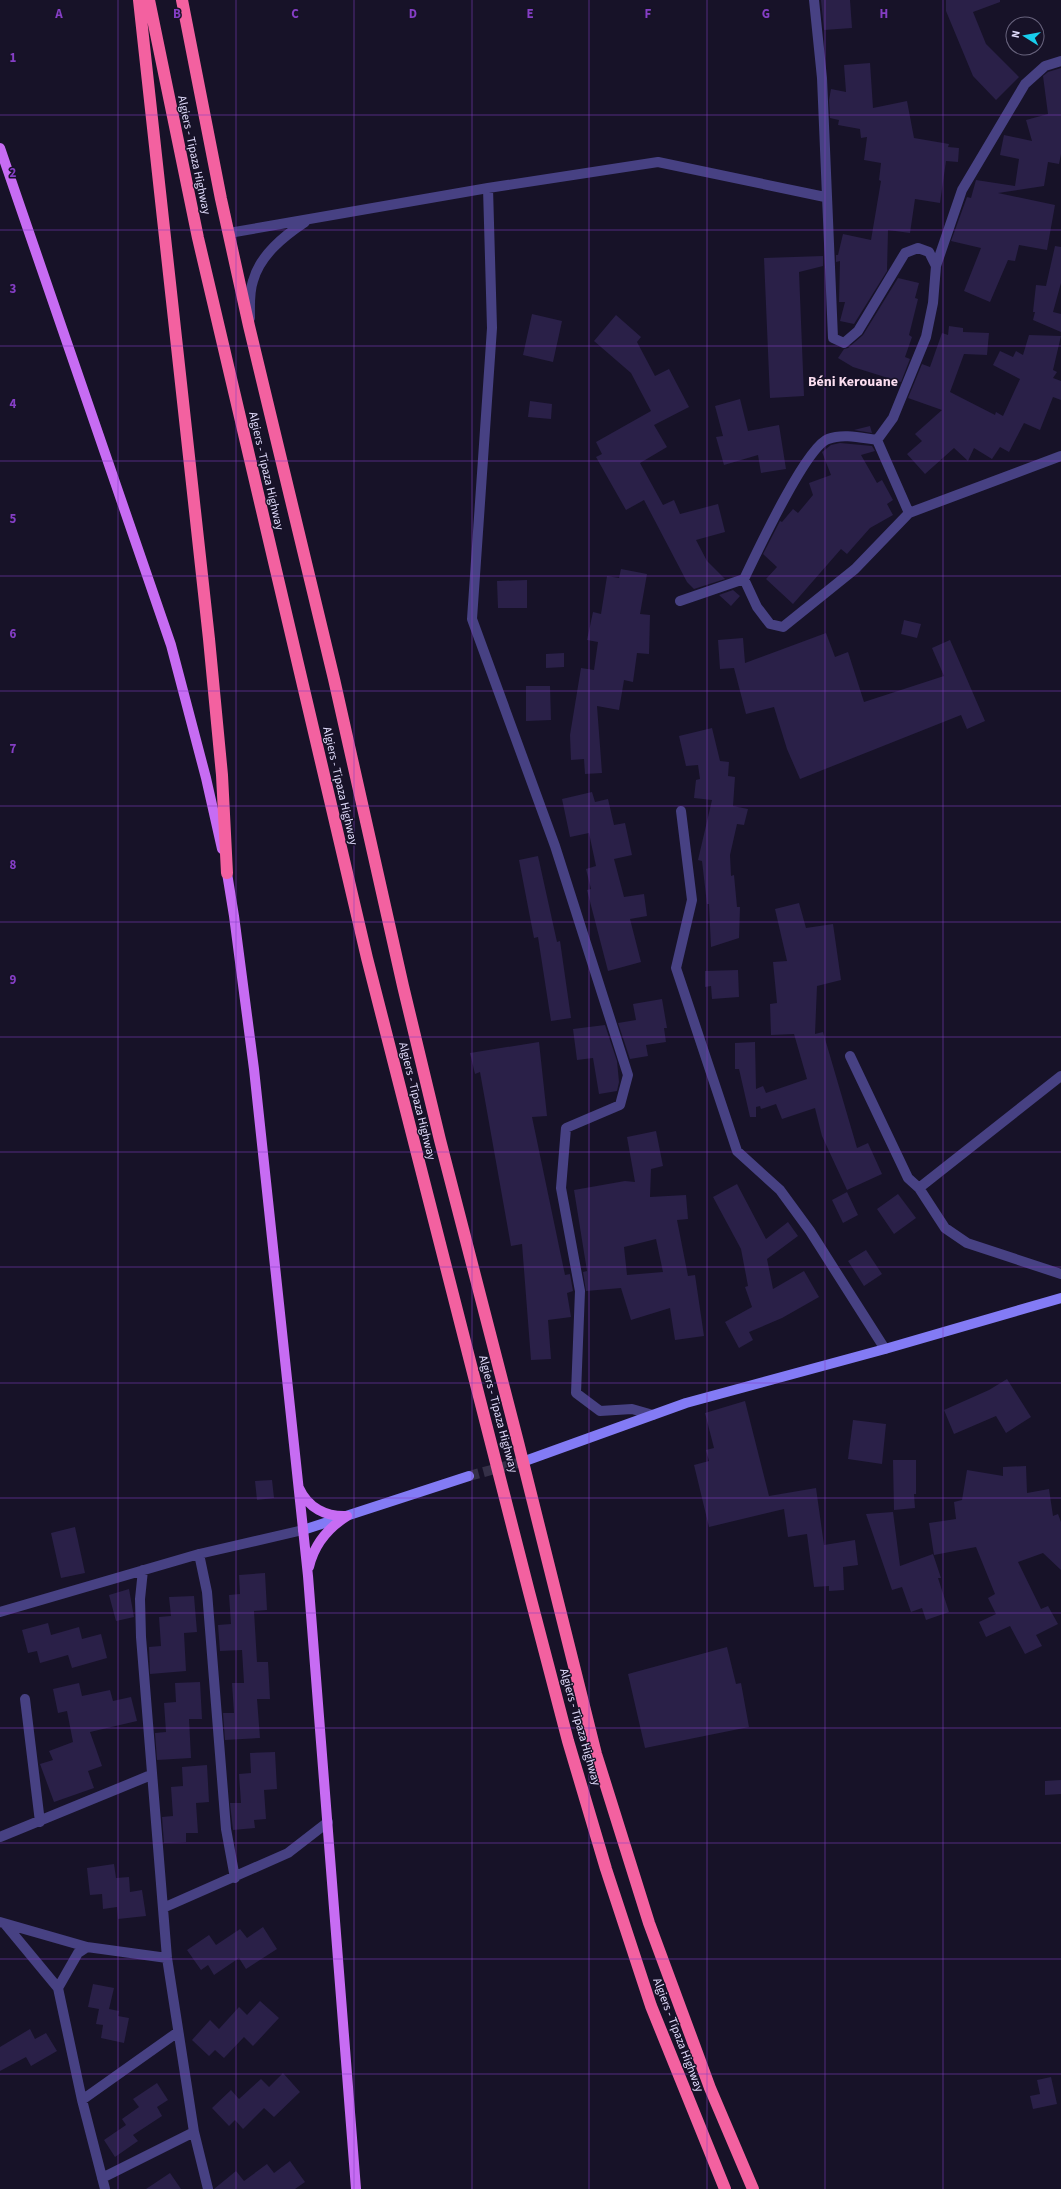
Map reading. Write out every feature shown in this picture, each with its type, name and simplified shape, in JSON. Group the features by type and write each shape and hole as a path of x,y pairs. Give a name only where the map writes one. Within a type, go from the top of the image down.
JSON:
{"highway":[{"path":"139,0 209,639 222,775 227,873"},
{"name":"Algiers - Tipaza Highway","path":"149,0 198,238 367,958 530,1599 568,1741 651,2006 725,2189"},
{"name":"Algiers - Tipaza Highway","path":"182,0 249,326 304,550 402,986 596,1754 655,1938 710,2088 753,2189"}],"main road":[{"path":"0,148 170,645 206,778 227,873 254,1069 308,1576 356,2189"},
{"path":"524,1461 686,1403 885,1349 1061,1298"},
{"path":"303,1530 469,1476"},
{"path":"297,1481 305,1498 315,1508 328,1515 347,1516"},
{"path":"308,1576 313,1555 323,1536 347,1516"}],"street":[{"path":"814,0 822,78 833,338 844,343 858,331 905,253 918,248 929,252 936,266"},
{"path":"877,440 893,418 926,337 934,303 936,266 962,190 1025,84 1045,66 1061,61"},
{"path":"229,233 488,188 658,162 826,197"},
{"path":"488,188 492,328 472,619 555,846 628,1075 620,1105 566,1128 561,1188 580,1291 576,1393 600,1411 632,1409 653,1415"},
{"path":"249,326 252,281 261,263 286,234 309,220"},
{"path":"680,601 744,579 804,463 827,439 851,436 877,440"},
{"path":"877,440 909,513"},
{"path":"744,579 757,607 770,624 784,627 855,569 909,513 1061,456"},
{"path":"681,811 692,900 676,968 737,1151 780,1190 810,1231 885,1349"},
{"path":"850,1056 908,1178 919,1188 945,1228 967,1243 1061,1274"},
{"path":"919,1188 1061,1076"},
{"path":"0,1612 199,1554 303,1530"},
{"path":"199,1554 207,1592 226,1828 235,1878"},
{"path":"143,1570 140,1599 141,1629 151,1775 167,1958 194,2132 208,2189"},
{"path":"24,1699 40,1822"},
{"path":"0,1837 40,1822 151,1775"},
{"path":"163,1908 235,1878 288,1853 328,1822"},
{"path":"3,1923 87,1947 167,1958"},
{"path":"3,1923 58,1988 82,2100 105,2189"},
{"path":"58,1988 78,1953 87,1947"},
{"path":"82,2100 178,2032"},
{"path":"102,2178 194,2132"}],"building":[{"path":"821,0 850,0 852,28 824,30"},
{"path":"946,0 1000,0 1000,2 973,12 986,44 1019,77 996,100 973,76 946,11"},
{"path":"870,63 873,108 907,101 914,138 949,144 948,147 959,148 958,162 946,161 940,203 915,199 910,233 888,230 887,271 854,324 840,321 845,302 839,302 840,261 836,262 836,255 838,255 843,234 871,240 881,181 879,180 881,163 864,160 867,137 861,138 860,129 838,125 839,120 830,118 829,100 831,89 846,92 844,65"},
{"path":"1061,68 1061,154 1059,164 1048,162 1044,186 998,193 1055,205 1047,250 1019,245 1015,261 1008,260 990,302 964,291 981,248 951,241 967,197 971,198 976,180 1015,186 1019,159 1000,155 1004,135 1032,141 1026,120 1048,114 1043,76 1048,72"},
{"path":"1055,246 1061,247 1061,283 1053,312 1061,314 1061,332 1033,320 1035,312 1033,312 1036,285 1046,286"},
{"path":"823,256 823,266 799,272 804,396 770,398 764,258"},
{"path":"898,278 919,283 915,298 918,299 909,335 912,337 905,357 910,359 901,382 853,367 838,358 844,349 848,348 863,335"},
{"path":"532,314 562,321 553,362 523,355"},
{"path":"616,315 641,337 637,342 655,376 669,369 689,407 654,425 667,447 640,463 663,505 674,500 680,514 718,504 725,532 696,540 707,561 725,579 694,589 687,582 644,500 626,510 596,457 602,454 596,442 651,411 631,373 594,341"},
{"path":"949,326 963,328 963,332 989,333 987,355 964,354 950,392 995,415 996,412 1003,416 1020,379 993,365 1000,351 1013,357 1016,351 1023,355 1029,335 1061,336 1053,370 1057,372 1053,378 1061,381 1061,400 1053,397 1040,430 1024,423 1009,452 1000,447 992,459 974,448 968,461 954,448 925,474 907,454 922,441 915,434 942,410 908,398 922,364 930,367 942,333 948,335"},
{"path":"740,399 748,431 779,425 786,469 761,473 758,455 724,465 716,437 723,436 715,406"},
{"path":"530,401 552,404 551,419 528,417"},
{"path":"870,426 872,433 854,430"},
{"path":"840,443 872,446 875,451 861,455 877,483 882,480 893,500 887,504 893,515 870,528 847,554 841,549 793,604 766,579 777,567 763,554 780,521 782,522 793,509 798,513 813,495 809,483 831,475 822,452 831,445"},
{"path":"621,569 647,574 640,614 650,615 649,654 637,653 633,682 624,680 619,710 597,706 602,773 585,774 584,759 571,760 570,735 581,668 594,670 598,642 587,640 593,612 601,614 607,576 619,578"},
{"path":"527,580 527,608 498,608 497,581"},
{"path":"733,590 740,596 731,606 719,595"},
{"path":"904,620 921,624 917,638 901,634"},
{"path":"826,633 835,657 848,652 864,702 944,676 932,648 950,640 985,721 967,729 961,715 800,779 787,749 774,707 746,714 734,668 720,669 718,640 743,638 745,663"},
{"path":"564,653 564,667 546,668 546,654"},
{"path":"526,686 550,686 551,720 526,721"},
{"path":"712,728 720,761 729,762 728,776 735,777 733,806 748,809 744,825 737,824 730,855 731,876 734,875 737,907 740,907 739,938 711,947 709,904 707,904 702,861 698,860 712,800 694,798 696,780 700,779 698,765 686,766 679,736"},
{"path":"592,792 595,802 608,799 614,825 625,823 632,855 614,859 624,897 644,894 647,916 630,919 641,962 608,971 587,890 591,889 586,869 596,866 589,833 570,837 562,799"},
{"path":"538,856 557,942 560,941 571,1018 551,1021 538,937 534,938 519,860"},
{"path":"799,903 806,928 833,924 841,980 817,986 815,1034 823,1032 857,1148 868,1143 882,1174 847,1190 822,1136 815,1108 782,1119 776,1104 761,1109 760,1106 756,1107 756,1117 750,1117 739,1069 735,1069 735,1043 755,1042 756,1089 763,1086 766,1093 807,1079 794,1034 771,1035 770,1004 777,1003 773,962 787,961 775,909"},
{"path":"738,970 739,997 712,999 711,986 705,987 705,971"},
{"path":"662,999 667,1028 664,1028 666,1042 646,1045 648,1056 630,1059 618,1023 636,1020 633,1004"},
{"path":"605,1025 617,1061 619,1082 617,1091 599,1094 593,1058 577,1060 573,1029"},
{"path":"539,1042 547,1116 532,1117 565,1275 570,1274 573,1291 567,1293 571,1317 548,1320 551,1359 531,1360 522,1244 511,1246 480,1072 475,1074 470,1053"},
{"path":"656,1131 663,1166 651,1169 650,1197 686,1195 688,1219 677,1220 688,1276 695,1275 704,1336 675,1340 670,1308 631,1320 621,1288 586,1291 583,1272 587,1271 574,1190 625,1181 635,1182 627,1137","holes":["656,1239 663,1272 627,1275 624,1247"]},
{"path":"737,1184 766,1239 788,1222 798,1236 767,1259 773,1289 804,1271 819,1297 782,1318 749,1332 753,1340 739,1348 725,1322 752,1307 745,1287 748,1286 741,1249 713,1197"},
{"path":"847,1192 858,1215 843,1223 832,1200"},
{"path":"898,1194 916,1218 894,1234 877,1209"},
{"path":"866,1250 882,1274 864,1286 848,1261"},
{"path":"1007,1379 1031,1417 1006,1433 996,1416 954,1434 944,1410 989,1390"},
{"path":"745,1401 769,1496 816,1488 824,1545 855,1540 858,1565 843,1567 844,1590 829,1591 829,1586 814,1587 807,1534 788,1537 784,1509 709,1527 694,1465 709,1461 706,1450 714,1448 705,1413"},
{"path":"853,1420 886,1424 882,1464 848,1459"},
{"path":"893,1460 916,1460 916,1494 914,1494 915,1508 894,1510"},
{"path":"1026,1466 1027,1493 1049,1489 1053,1516 1058,1514 1061,1522 1061,1570 1043,1553 1018,1562 1041,1609 1048,1606 1058,1624 1036,1635 1042,1646 1025,1654 1010,1626 986,1637 979,1622 996,1614 988,1598 995,1594 976,1547 934,1555 929,1523 956,1519 954,1502 962,1500 967,1470 1003,1476 1003,1467"},
{"path":"272,1480 274,1498 257,1500 255,1481"},
{"path":"893,1512 900,1566 933,1554 941,1578 938,1578 949,1612 926,1620 922,1608 911,1612 902,1587 892,1590 866,1514"},
{"path":"75,1527 85,1573 61,1578 51,1533"},
{"path":"265,1573 267,1610 254,1611 257,1662 268,1662 270,1699 257,1699 260,1738 225,1740 223,1713 234,1713 232,1683 244,1683 242,1650 220,1651 218,1625 231,1624 229,1595 240,1594 239,1575"},
{"path":"129,1589 134,1617 116,1621 109,1595"},
{"path":"194,1596 197,1632 184,1633 186,1671 150,1674 149,1647 161,1646 159,1617 171,1616 169,1597"},
{"path":"48,1623 51,1635 79,1627 82,1639 101,1634 107,1658 72,1668 68,1655 40,1663 37,1651 28,1653 22,1630"},
{"path":"727,1647 736,1684 741,1683 749,1727 645,1748 628,1674"},
{"path":"200,1682 202,1719 189,1719 191,1758 157,1760 155,1733 166,1732 164,1703 176,1702 175,1683"},
{"path":"79,1683 82,1696 110,1690 113,1701 131,1697 137,1721 90,1732 102,1766 88,1771 94,1788 54,1802 40,1764 53,1760 49,1751 73,1742 67,1711 58,1713 53,1689"},
{"path":"275,1752 277,1789 264,1790 266,1819 254,1820 255,1828 233,1830 230,1803 241,1803 239,1774 251,1773 250,1753"},
{"path":"207,1765 209,1802 196,1803 198,1833 186,1833 186,1842 164,1843 162,1817 173,1816 171,1787 183,1786 182,1767"},
{"path":"1061,1780 1061,1794 1045,1795 1045,1781"},
{"path":"114,1864 116,1878 129,1877 130,1892 142,1890 146,1916 118,1919 117,1907 103,1909 102,1894 90,1895 87,1868"},
{"path":"263,1927 277,1949 246,1969 239,1958 214,1975 208,1965 201,1970 187,1950 209,1935 216,1945 240,1929 247,1938"},
{"path":"93,1984 114,1988 109,2009 119,2011 118,2016 129,2018 124,2043 101,2038 103,2025 96,2024 99,2009 88,2007"},
{"path":"260,2001 279,2018 253,2046 244,2037 224,2058 215,2050 209,2056 192,2040 210,2020 219,2029 239,2007 247,2015"},
{"path":"30,2029 35,2039 46,2033 57,2051 31,2066 26,2057 0,2071 0,2047"},
{"path":"283,2073 300,2092 274,2117 264,2108 243,2129 235,2120 229,2126 212,2108 231,2090 239,2099 261,2079 269,2087"},
{"path":"1051,2077 1057,2104 1033,2109 1030,2096 1040,2094 1037,2080"},
{"path":"157,2083 168,2100 157,2107 162,2116 133,2135 138,2141 115,2157 104,2140 126,2125 122,2119 139,2107 133,2099"},
{"path":"290,2161 305,2182 295,2189 214,2189 236,2171 244,2181 267,2164 274,2173"},
{"path":"170,2173 181,2189 146,2189"}],"tunnel":[{"path":"469,1476 525,1461"}],"district":[{"name":"Béni Kerouane","path":"853,382"}]}
